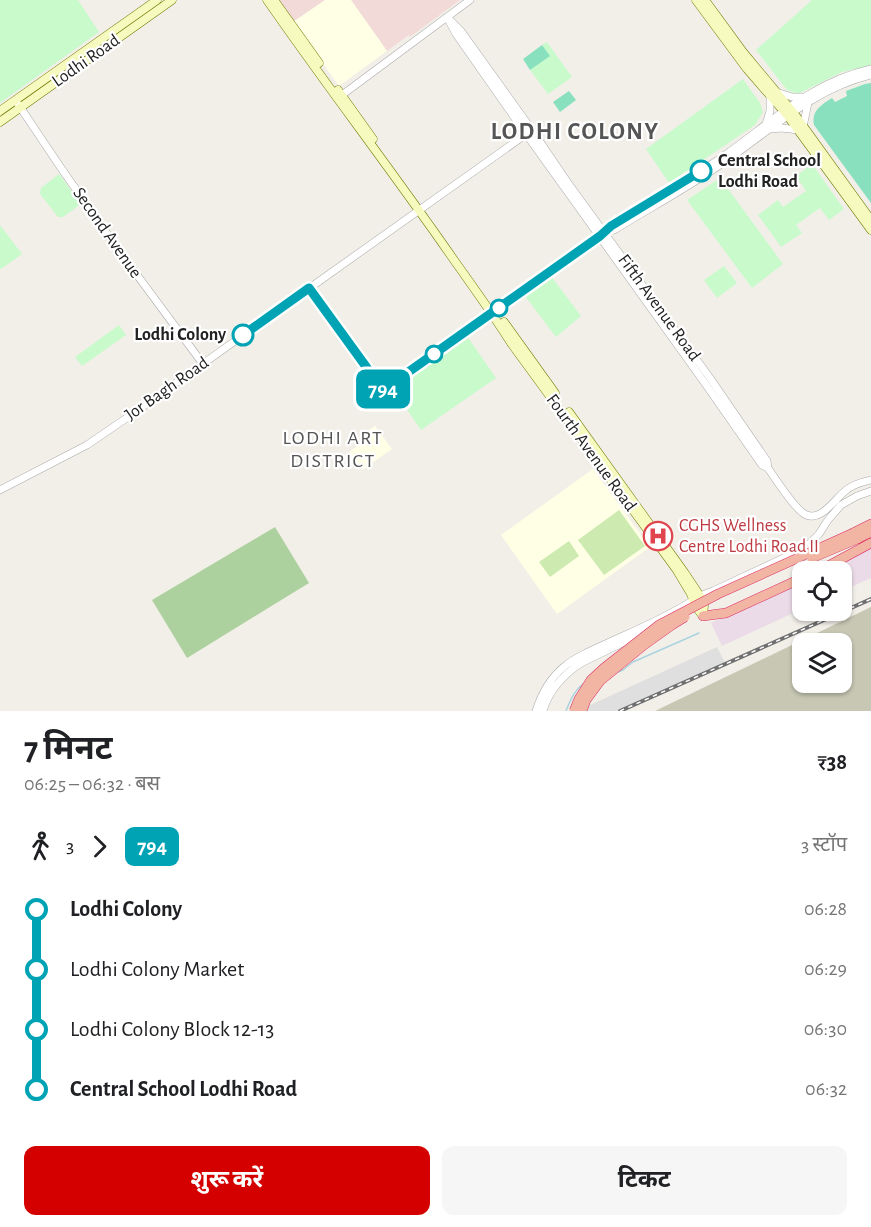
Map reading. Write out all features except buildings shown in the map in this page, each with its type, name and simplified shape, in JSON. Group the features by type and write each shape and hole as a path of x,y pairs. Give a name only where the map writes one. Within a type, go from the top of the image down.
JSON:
{"highway":[{"path":"582,711 586,700 600,681 672,625 719,599 816,556 855,536 871,524"},
{"path":"574,711 591,680 659,625 718,594 855,536 871,532"},
{"path":"837,561 871,543"},
{"path":"703,616 726,613 792,583"}],"main road":[{"name":"Lodhi Road","path":"0,122 18,103 70,62 157,0"},
{"name":"Lodhi Road","path":"0,111 18,103 172,0"},
{"path":"696,0 747,69 773,94"},
{"path":"705,0 773,94 871,220"},
{"name":"Fourth Avenue Road","path":"271,1 494,312 511,343 676,569 698,601 703,616"},
{"path":"801,129 871,230"}],"street":[{"path":"340,97 471,0"},
{"name":"Fifth Avenue Road","path":"447,17 461,31 529,132 710,378 767,461 768,468 799,510 814,517 852,486 871,480"},
{"path":"494,312 611,226 768,127 830,82 871,69"},
{"path":"768,127 773,94 806,100 846,82 871,75"},
{"path":"768,127 801,129 806,100"},
{"name":"Second Avenue","path":"18,103 126,260 203,364"},
{"name":"Jor Bagh Road","path":"0,490 92,441 529,132"},
{"path":"543,711 546,701 562,678 581,663 713,591 802,549 819,534 834,512 842,505 871,491"},
{"path":"536,711 543,693 553,679 575,658 698,601"}],"shaded area":[{"path":"276,0 325,0 293,22"},
{"path":"325,0 351,0 387,51 339,86 293,22"},
{"path":"351,0 460,0 387,51"},
{"path":"375,426 392,449 362,470 349,452 363,442 359,437"},
{"path":"593,469 650,547 557,614 501,535"},
{"path":"871,547 871,578 852,587 852,561 845,561"},
{"path":"792,586 792,614 722,646 711,623"},
{"path":"871,607 871,711 655,711 792,645 792,693 852,693 852,633 817,633 842,621 852,621 852,616"},
{"path":"717,647 725,663 616,711 586,711 588,706"}],"green space":[{"path":"0,0 78,0 99,32 0,103"},
{"path":"812,0 871,0 871,65 842,72 798,94 787,90 756,50"},
{"path":"547,42 572,77 548,94 530,70 549,56 542,45"},
{"path":"542,45 550,56 530,70 523,59"},
{"path":"743,79 760,103 763,112 755,125 669,183 646,149"},
{"path":"871,83 871,203 814,125 813,120 815,112 832,98 835,102 847,96 846,91"},
{"path":"569,91 576,100 560,112 553,102"},
{"path":"812,164 844,209 829,220 820,208 796,225 802,233 781,247 758,215 778,200 783,207 806,191 796,176"},
{"path":"59,174 81,204 63,217 58,217 40,194 41,188"},
{"path":"720,178 783,264 752,288 687,200"},
{"path":"0,225 22,254 1,269 0,268"},
{"path":"724,266 737,283 717,298 704,280"},
{"path":"551,276 581,316 556,337 525,296"},
{"path":"119,325 126,335 82,366 75,357"},
{"path":"467,336 496,378 421,430 392,388"},
{"path":"619,510 645,546 604,575 578,540"},
{"path":"275,527 309,583 187,658 152,600"},
{"path":"569,541 579,556 550,577 539,562"}],"waterway":[{"path":"618,672 633,662 699,633"},
{"path":"566,711 575,693 583,684"}],"railway":[{"path":"620,711 871,599"}],"bus line":[{"name":"794","path":"243,335 309,288 383,390 611,226 701,171"}],"place":[{"name":"Central School Lodhi Road","path":"701,171"},
{"name":"Lodhi Colony","path":"243,335"},
{"name":"CGHS Wellness Centre Lodhi Road II","path":"658,536"}],"district":[{"name":"LODHI COLONY","path":"575,132"},
{"name":"LODHI ART DISTRICT","path":"333,450"}]}
